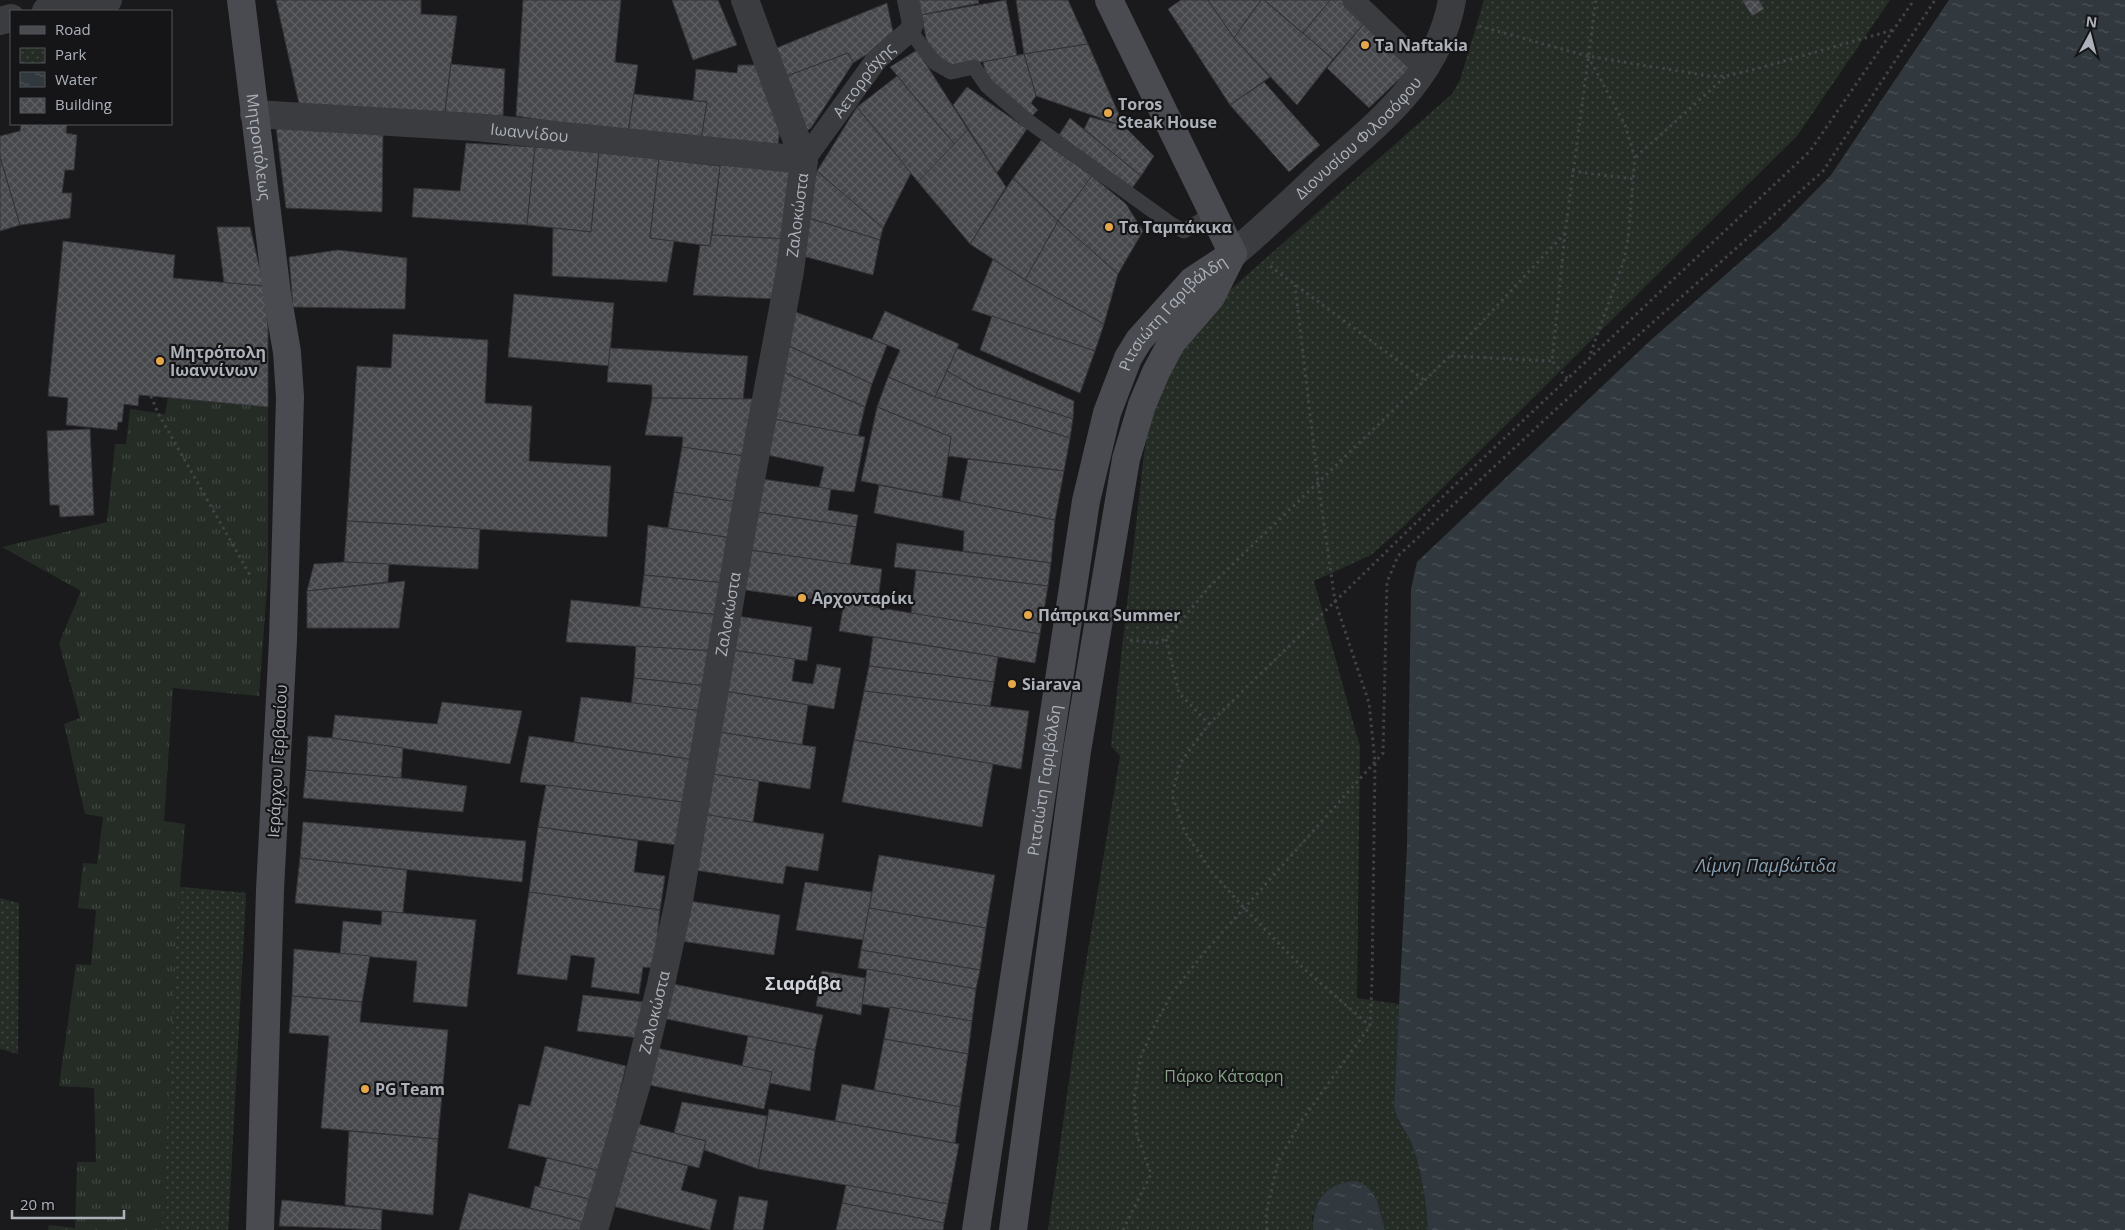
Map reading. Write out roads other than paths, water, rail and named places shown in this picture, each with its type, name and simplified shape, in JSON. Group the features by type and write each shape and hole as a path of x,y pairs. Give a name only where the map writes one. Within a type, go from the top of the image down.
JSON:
{"main road":[{"name":"Μητροπόλεως","path":"241,0 277,294"},
{"path":"1109,0 1214,212 1238,250"},
{"name":"Ριτσιώτη Γαριβάλδη","path":"1013,1230 1075,761 1126,459 1142,405 1172,342 1211,296 1238,250"},
{"name":"Ριτσιώτη Γαριβάλδη","path":"976,1230 1086,502 1101,434 1120,377 1140,340 1192,281 1238,250"},
{"name":"Ιεράρχου Γερβασίου","path":"260,1230 270,890 285,587 290,397 287,352 277,294"}],"street":[{"path":"52,10 108,0"},
{"name":"Ζαλοκώστα","path":"594,1230 637,1084 662,984 679,901 744,515 790,271 804,160 745,0"},
{"name":"Αετορράχης","path":"804,160 877,59 910,31 913,23 908,0"},
{"path":"1353,0 1425,69"},
{"name":"Διονυσίου Φιλοσόφου","path":"1238,250 1406,95 1425,69 1442,40 1451,9"},
{"name":"Ιωαννίδου","path":"254,114 475,127 804,160"}],"lane":[{"path":"910,31 935,63 951,72 974,67 987,86 1028,121 1184,232 1214,212"}],"water":[{"name":"Λίμνη Παμβώτιδα","path":"1949,0 2125,0 2125,1230 1428,1230 1425,1197 1418,1164 1411,1142 1399,1121 1394,1107 1407,847 1411,589 1417,562 1652,339 1779,228 1831,175"},
{"path":"1357,1181 1368,1187 1377,1200 1385,1230 1313,1230 1315,1210 1323,1195 1337,1185"}],"place":[{"name":"Ta Naftakia","path":"1365,45"},
{"name":"Toros Steak House","path":"1108,113"},
{"name":"Τα Ταμπάκικα","path":"1109,227"},
{"name":"Μητρόπολη Ιωαννίνων","path":"160,361"},
{"name":"Αρχονταρίκι","path":"802,598"},
{"name":"Πάπρικα Summer","path":"1028,615"},
{"name":"Siarava","path":"1012,684"},
{"name":"PG Team","path":"365,1089"}],"district":[{"name":"Σιαράβα","path":"803,984"}],"park label":[{"name":"Πάρκο Κάτσαρη","path":"1224,1076"}]}
